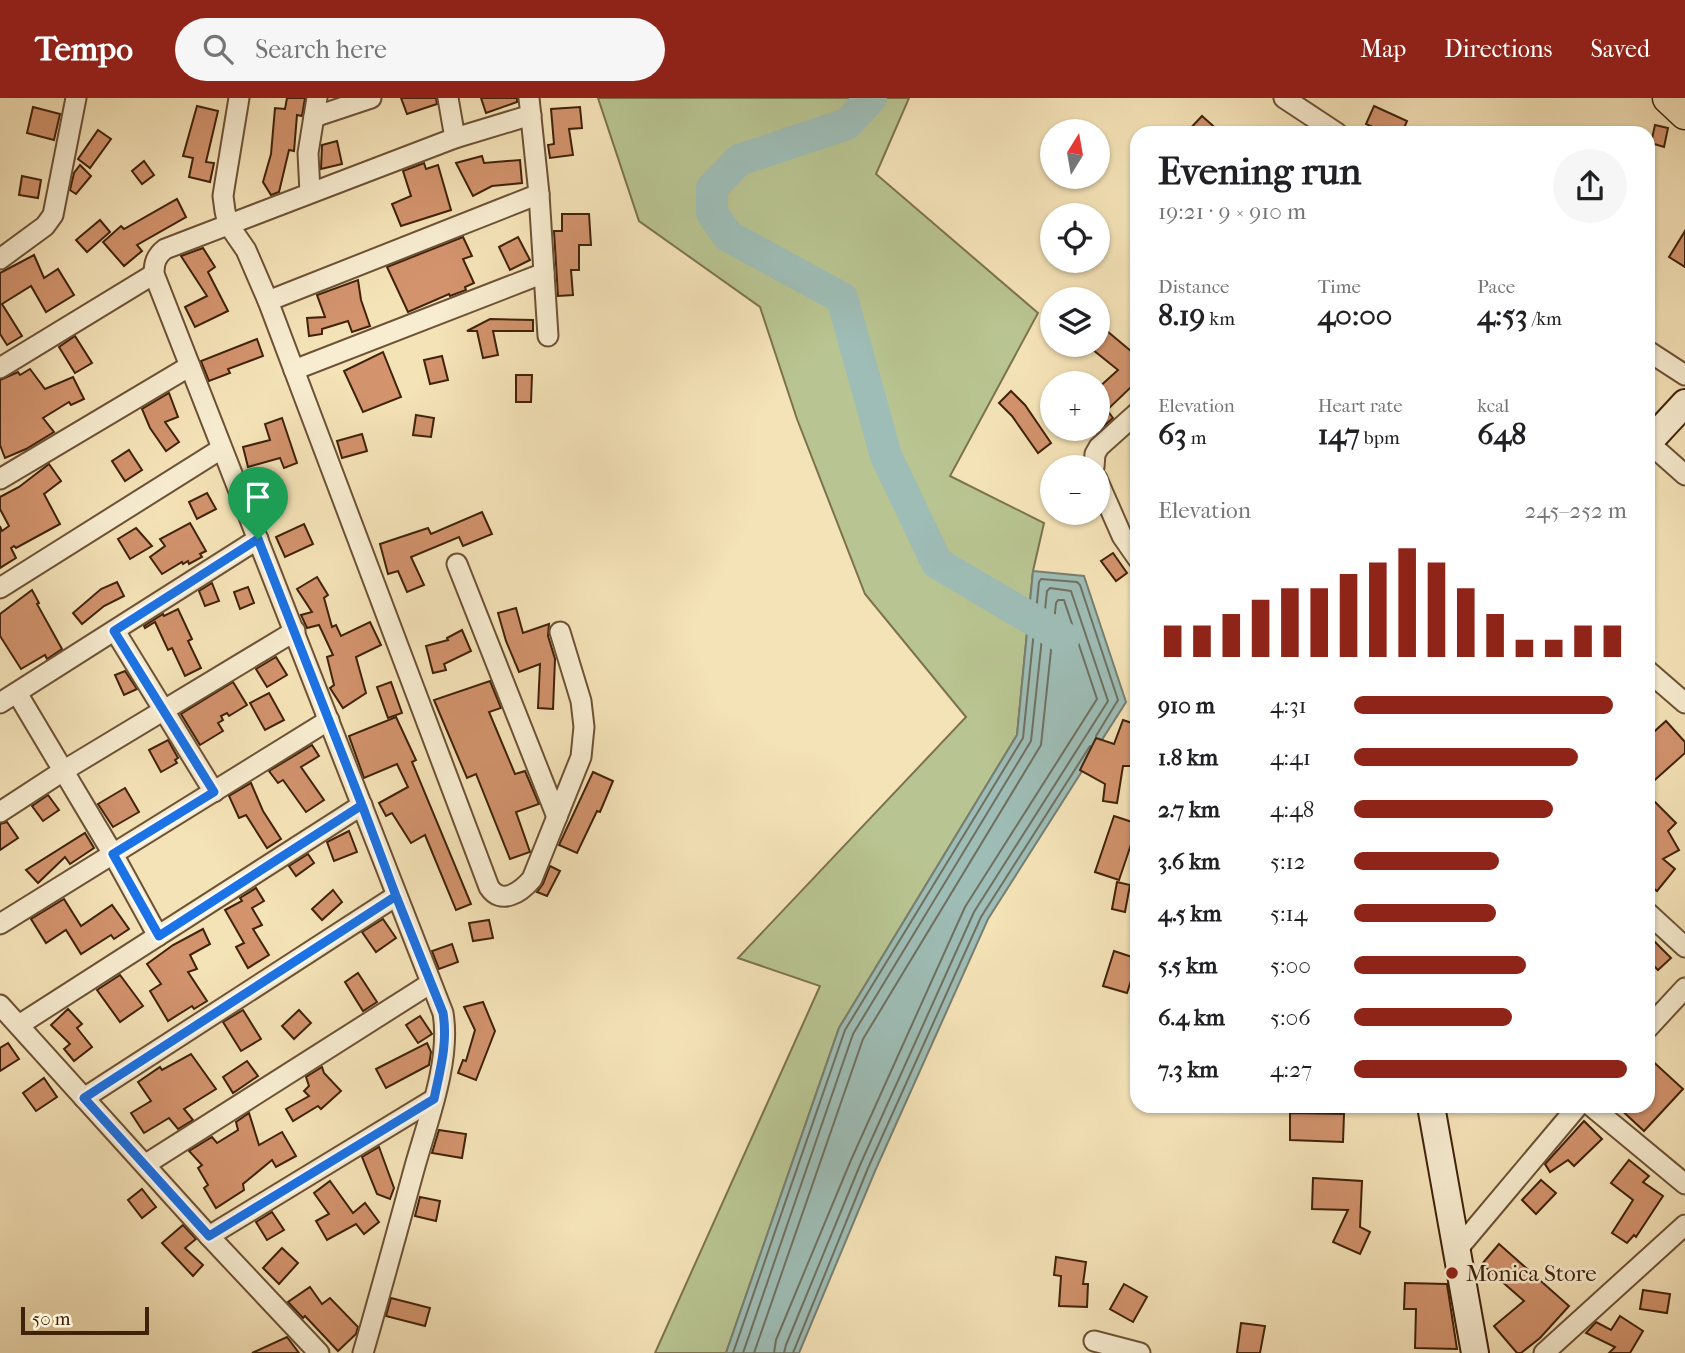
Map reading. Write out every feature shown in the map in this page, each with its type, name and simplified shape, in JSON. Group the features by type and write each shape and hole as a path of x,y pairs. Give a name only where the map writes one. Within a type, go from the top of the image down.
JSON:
{"main road":[{"path":"1668,98 1685,114"}],"street":[{"path":"0,259 45,226 52,215 76,98"},
{"path":"239,98 223,196 228,224 246,250 268,301 492,892 504,897 526,887 539,864 581,757 584,727 581,701 560,632"},
{"path":"310,192 308,153 316,108 370,98"},
{"path":"448,98 454,138"},
{"path":"1284,98 1326,126"},
{"path":"363,1353 434,1099 446,1028 443,1013 154,274 155,261 165,249 530,106 539,194 548,336"},
{"path":"268,301 539,194"},
{"path":"294,370 544,273"},
{"path":"0,368 154,274"},
{"path":"1655,356 1685,375"},
{"path":"0,479 190,366"},
{"path":"1655,436 1685,403"},
{"path":"1095,455 1099,447 1130,419"},
{"path":"1655,448 1685,475"},
{"path":"0,588 221,449"},
{"path":"1110,509 1130,548"},
{"path":"1122,536 1130,530"},
{"path":"159,936 63,771 8,698 258,539"},
{"path":"457,564 557,817"},
{"path":"114,631 214,792"},
{"path":"0,812 295,631"},
{"path":"1655,677 1685,703"},
{"path":"0,924 329,720"},
{"path":"19,1025 362,805"},
{"path":"84,1098 396,896"},
{"path":"1655,919 1685,947"},
{"path":"146,1164 431,983"},
{"path":"1655,1020 1685,988"},
{"path":"0,1004 209,1236 319,1353"},
{"path":"209,1236 434,1099"},
{"path":"1432,1113 1475,1353"},
{"path":"1457,1251 1572,1113"},
{"path":"1599,1113 1685,1184"},
{"path":"1544,1353 1685,1225"},
{"path":"1094,1341 1140,1353"}],"green space":[{"path":"598,98 909,98 876,174 1038,313 950,476 1044,525 1033,571 1017,735 839,1028 726,1353 655,1353 820,986 738,958 966,717 865,594 797,419 760,307 639,221"}],"water":[{"path":"1033,571 1084,576 1126,702 988,919 875,1171 799,1353 726,1353 839,1028 1017,735"}],"building":[{"path":"287,98 305,98 302,116 297,115 294,151 289,150 279,192 271,195 263,182 271,154 275,108 285,109"},
{"path":"401,98 436,98 437,104 407,114"},
{"path":"481,98 517,98 517,102 486,113"},
{"path":"197,106 218,111 206,162 214,163 210,182 189,177 193,158 183,156"},
{"path":"1374,106 1407,121 1405,126 1366,124"},
{"path":"33,107 60,114 54,140 27,133"},
{"path":"580,107 582,128 569,129 573,155 550,158 548,145 554,144 551,109"},
{"path":"1202,116 1213,126 1193,126"},
{"path":"1655,126 1668,128 1664,147 1655,144"},
{"path":"98,130 111,139 90,168 78,159"},
{"path":"337,141 342,164 321,169 322,145"},
{"path":"482,156 484,163 520,160 522,183 492,186 473,196 456,163"},
{"path":"144,161 154,175 142,184 132,171"},
{"path":"424,163 426,169 438,165 451,210 401,226 392,204 411,196 403,171"},
{"path":"80,165 91,176 76,194 70,190 74,173"},
{"path":"22,176 41,180 38,198 19,195"},
{"path":"177,199 186,217 137,245 142,251 124,266 103,242 121,226 124,229"},
{"path":"562,214 589,214 591,245 579,245 579,270 571,270 573,295 558,296 554,231 562,231"},
{"path":"100,220 110,232 87,252 76,240"},
{"path":"1685,231 1685,267 1669,257"},
{"path":"463,237 472,256 463,259 474,283 465,287 466,290 450,296 449,294 408,312 387,267"},
{"path":"518,237 530,260 510,270 499,247"},
{"path":"203,248 215,267 208,272 228,311 195,327 185,307 207,296 181,256"},
{"path":"34,255 44,278 58,269 74,295 46,312 31,286 2,304 22,336 7,345 0,334 0,273"},
{"path":"358,280 361,300 370,326 352,332 348,321 322,329 322,334 309,336 307,318 325,317 317,295"},
{"path":"490,319 533,320 533,331 493,331 498,355 483,358 477,331 467,331"},
{"path":"1110,334 1130,350 1130,388 1110,407 1110,377 1118,370 1102,357 1110,357"},
{"path":"75,336 92,363 75,373 59,347"},
{"path":"257,339 263,356 228,369 230,373 209,381 201,361"},
{"path":"383,352 401,397 363,412 344,371"},
{"path":"442,356 448,380 430,384 424,360"},
{"path":"30,369 45,389 73,377 84,399 71,405 69,402 43,418 54,432 5,458 0,445 0,380 18,372 20,375"},
{"path":"516,375 532,375 531,402 516,402"},
{"path":"1011,391 1040,427 1040,441 1051,443 1038,453 1012,416 999,403"},
{"path":"169,393 178,417 165,422 179,442 166,451 150,428 142,409"},
{"path":"416,415 434,418 431,437 413,435"},
{"path":"282,418 297,463 284,468 280,458 248,467 243,447 270,440 265,424"},
{"path":"362,434 367,451 342,458 337,441"},
{"path":"129,450 142,470 125,481 112,461"},
{"path":"49,464 61,481 44,494 60,524 16,548 11,548 16,558 0,568 0,526 2,531 9,526 0,509 0,497 19,487"},
{"path":"207,493 216,509 197,519 189,502"},
{"path":"482,512 492,534 463,546 459,537 411,557 424,585 407,592 398,571 388,574 380,544 428,528 431,534"},
{"path":"190,523 206,551 200,554 202,557 189,564 188,561 183,564 182,562 162,574 150,557 165,546 160,539"},
{"path":"304,524 313,544 285,557 276,537"},
{"path":"136,528 152,546 130,559 118,539"},
{"path":"1113,553 1127,573 1116,581 1101,561"},
{"path":"317,577 328,595 324,598 332,627 336,625 341,636 370,622 381,645 356,657 366,693 343,708 330,688 334,685 327,657 333,655 319,625 307,628 301,615 312,612 297,589"},
{"path":"117,582 124,596 104,606 82,624 73,613 101,589"},
{"path":"212,583 219,601 205,606 199,591"},
{"path":"248,587 254,603 240,609 234,592"},
{"path":"32,590 62,649 47,659 45,655 21,669 0,636 0,614"},
{"path":"516,608 523,633 549,624 548,636 555,659 553,709 538,708 540,664 519,672 506,641 498,613"},
{"path":"178,609 192,639 188,641 201,668 185,676 172,648 168,650 155,622 145,628 144,626 163,614 164,616"},
{"path":"462,630 471,651 444,664 446,670 433,673 426,646 448,640 447,638"},
{"path":"276,657 287,675 267,687 256,669"},
{"path":"125,671 137,689 124,695 115,675"},
{"path":"490,681 501,708 489,712 515,774 525,771 539,804 516,812 530,852 510,859 476,774 467,778 434,700"},
{"path":"233,682 247,705 229,716 227,713 221,716 223,720 218,723 223,731 200,745 181,714"},
{"path":"391,682 402,713 388,718 377,687"},
{"path":"269,693 284,720 265,730 250,703"},
{"path":"396,717 416,760 412,762 471,904 456,910 425,835 411,843 392,813 386,816 379,803 408,787 397,764 364,778 349,736"},
{"path":"1123,720 1130,722 1130,766 1123,766 1117,803 1103,801 1105,784 1080,770 1096,738 1114,744"},
{"path":"1666,721 1685,742 1685,753 1655,780 1655,731"},
{"path":"168,740 178,758 175,760 177,763 161,772 149,750"},
{"path":"312,745 319,756 301,767 324,800 306,812 283,780 278,783 269,771"},
{"path":"593,772 613,781 600,812 597,811 577,853 559,845"},
{"path":"251,783 263,811 281,839 267,848 246,815 239,818 229,796"},
{"path":"125,788 139,812 113,827 98,804"},
{"path":"48,795 59,810 43,821 32,806"},
{"path":"1655,802 1676,823 1668,831 1679,850 1663,859 1675,869 1657,891"},
{"path":"1114,816 1130,821 1130,848 1119,880 1095,872"},
{"path":"7,822 18,838 0,850 0,824"},
{"path":"349,831 357,852 334,861 327,842"},
{"path":"85,833 94,848 70,864 65,857 38,883 26,870"},
{"path":"308,854 314,863 296,876 289,866"},
{"path":"550,866 560,871 547,896 537,892"},
{"path":"1117,882 1130,885 1125,912 1112,909"},
{"path":"256,888 264,901 252,908 262,925 253,929 269,955 248,968 236,947 244,943 225,910 242,901 240,898"},
{"path":"333,890 342,902 322,920 312,909"},
{"path":"64,899 81,926 112,905 129,929 114,939 111,935 81,954 66,930 46,943 31,919"},
{"path":"383,919 396,938 376,952 362,932"},
{"path":"489,920 493,938 473,941 469,923"},
{"path":"203,929 210,944 190,955 197,969 188,972 207,1001 194,1009 192,1006 168,1021 150,991 161,984 147,964 173,945"},
{"path":"1655,942 1671,958 1658,970 1655,967"},
{"path":"452,944 458,962 439,969 432,951"},
{"path":"1114,951 1130,956 1130,984 1127,993 1103,986"},
{"path":"358,973 377,1002 363,1011 345,982"},
{"path":"120,975 143,1006 120,1022 97,990"},
{"path":"483,1002 495,1031 476,1080 458,1073 463,1060 466,1061 475,1030 464,1007"},
{"path":"68,1009 82,1024 77,1028 92,1047 74,1061 64,1049 70,1044 51,1025"},
{"path":"243,1010 261,1039 241,1051 223,1022"},
{"path":"299,1010 311,1023 294,1039 282,1026"},
{"path":"420,1016 432,1034 418,1043 406,1025"},
{"path":"8,1043 19,1059 0,1071 0,1048"},
{"path":"427,1043 431,1052 429,1065 386,1088 376,1069"},
{"path":"191,1054 216,1089 184,1109 193,1120 178,1129 169,1118 144,1133 131,1113 151,1101 138,1082 160,1067 162,1070"},
{"path":"247,1061 258,1076 233,1093 223,1077"},
{"path":"1655,1063 1683,1089 1644,1131 1625,1113 1655,1113"},
{"path":"322,1067 324,1073 341,1091 321,1109 318,1106 293,1121 286,1109 309,1096 304,1091 309,1086 306,1077"},
{"path":"44,1078 57,1097 36,1111 23,1093"},
{"path":"249,1113 259,1145 282,1132 296,1156 276,1167 272,1160 243,1184 244,1190 216,1208 204,1188 208,1185 198,1168 202,1165 189,1151 212,1137 217,1143 238,1130 236,1122"},
{"path":"1290,1113 1344,1114 1343,1142 1290,1140"},
{"path":"1584,1121 1602,1139 1574,1166 1568,1160 1550,1172 1545,1164"},
{"path":"439,1130 466,1134 462,1158 432,1153"},
{"path":"379,1147 394,1188 390,1199 377,1194 362,1157"},
{"path":"1629,1160 1649,1176 1643,1182 1663,1196 1636,1237 1634,1235 1627,1243 1612,1233 1633,1200 1611,1183"},
{"path":"1313,1178 1362,1181 1360,1227 1370,1232 1360,1254 1333,1242 1348,1210 1312,1209"},
{"path":"1541,1180 1556,1193 1536,1214 1522,1200"},
{"path":"330,1181 353,1213 365,1203 379,1222 364,1234 356,1224 327,1240 316,1221 329,1214 314,1193"},
{"path":"142,1189 156,1207 142,1218 128,1200"},
{"path":"420,1197 440,1201 436,1221 415,1216"},
{"path":"272,1212 284,1230 267,1240 256,1222"},
{"path":"183,1225 196,1239 185,1248 203,1265 193,1276 162,1243"},
{"path":"1499,1244 1569,1306 1540,1338 1521,1353 1517,1353 1494,1326 1524,1301 1482,1264"},
{"path":"282,1248 298,1263 279,1284 263,1268"},
{"path":"1056,1257 1086,1262 1083,1284 1088,1284 1087,1307 1059,1306 1061,1276 1054,1275"},
{"path":"1405,1283 1447,1284 1457,1349 1415,1348 1416,1309 1404,1309"},
{"path":"1124,1284 1147,1297 1133,1322 1110,1309"},
{"path":"310,1287 322,1304 330,1298 358,1327 356,1334 338,1351 288,1302"},
{"path":"1643,1290 1670,1294 1667,1313 1640,1309"},
{"path":"391,1298 430,1308 425,1326 386,1316"},
{"path":"1620,1316 1643,1331 1630,1353 1609,1353 1615,1347 1586,1333 1596,1322 1611,1330"},
{"path":"1241,1323 1265,1326 1260,1353 1237,1353"},
{"path":"287,1337 299,1353 252,1353"}],"waterway":[{"path":"871,98 847,124 739,160 712,188 712,213 728,236 842,298 886,456 937,563 1064,638"}],"place":[{"name":"Monica Store","path":"1452,1273"}],"route":[{"path":"258,539 114,631 214,792 113,854 159,936 362,805 443,1013 445,1046 434,1099 209,1236 84,1098 396,896 362,805 295,631 258,539"}]}
